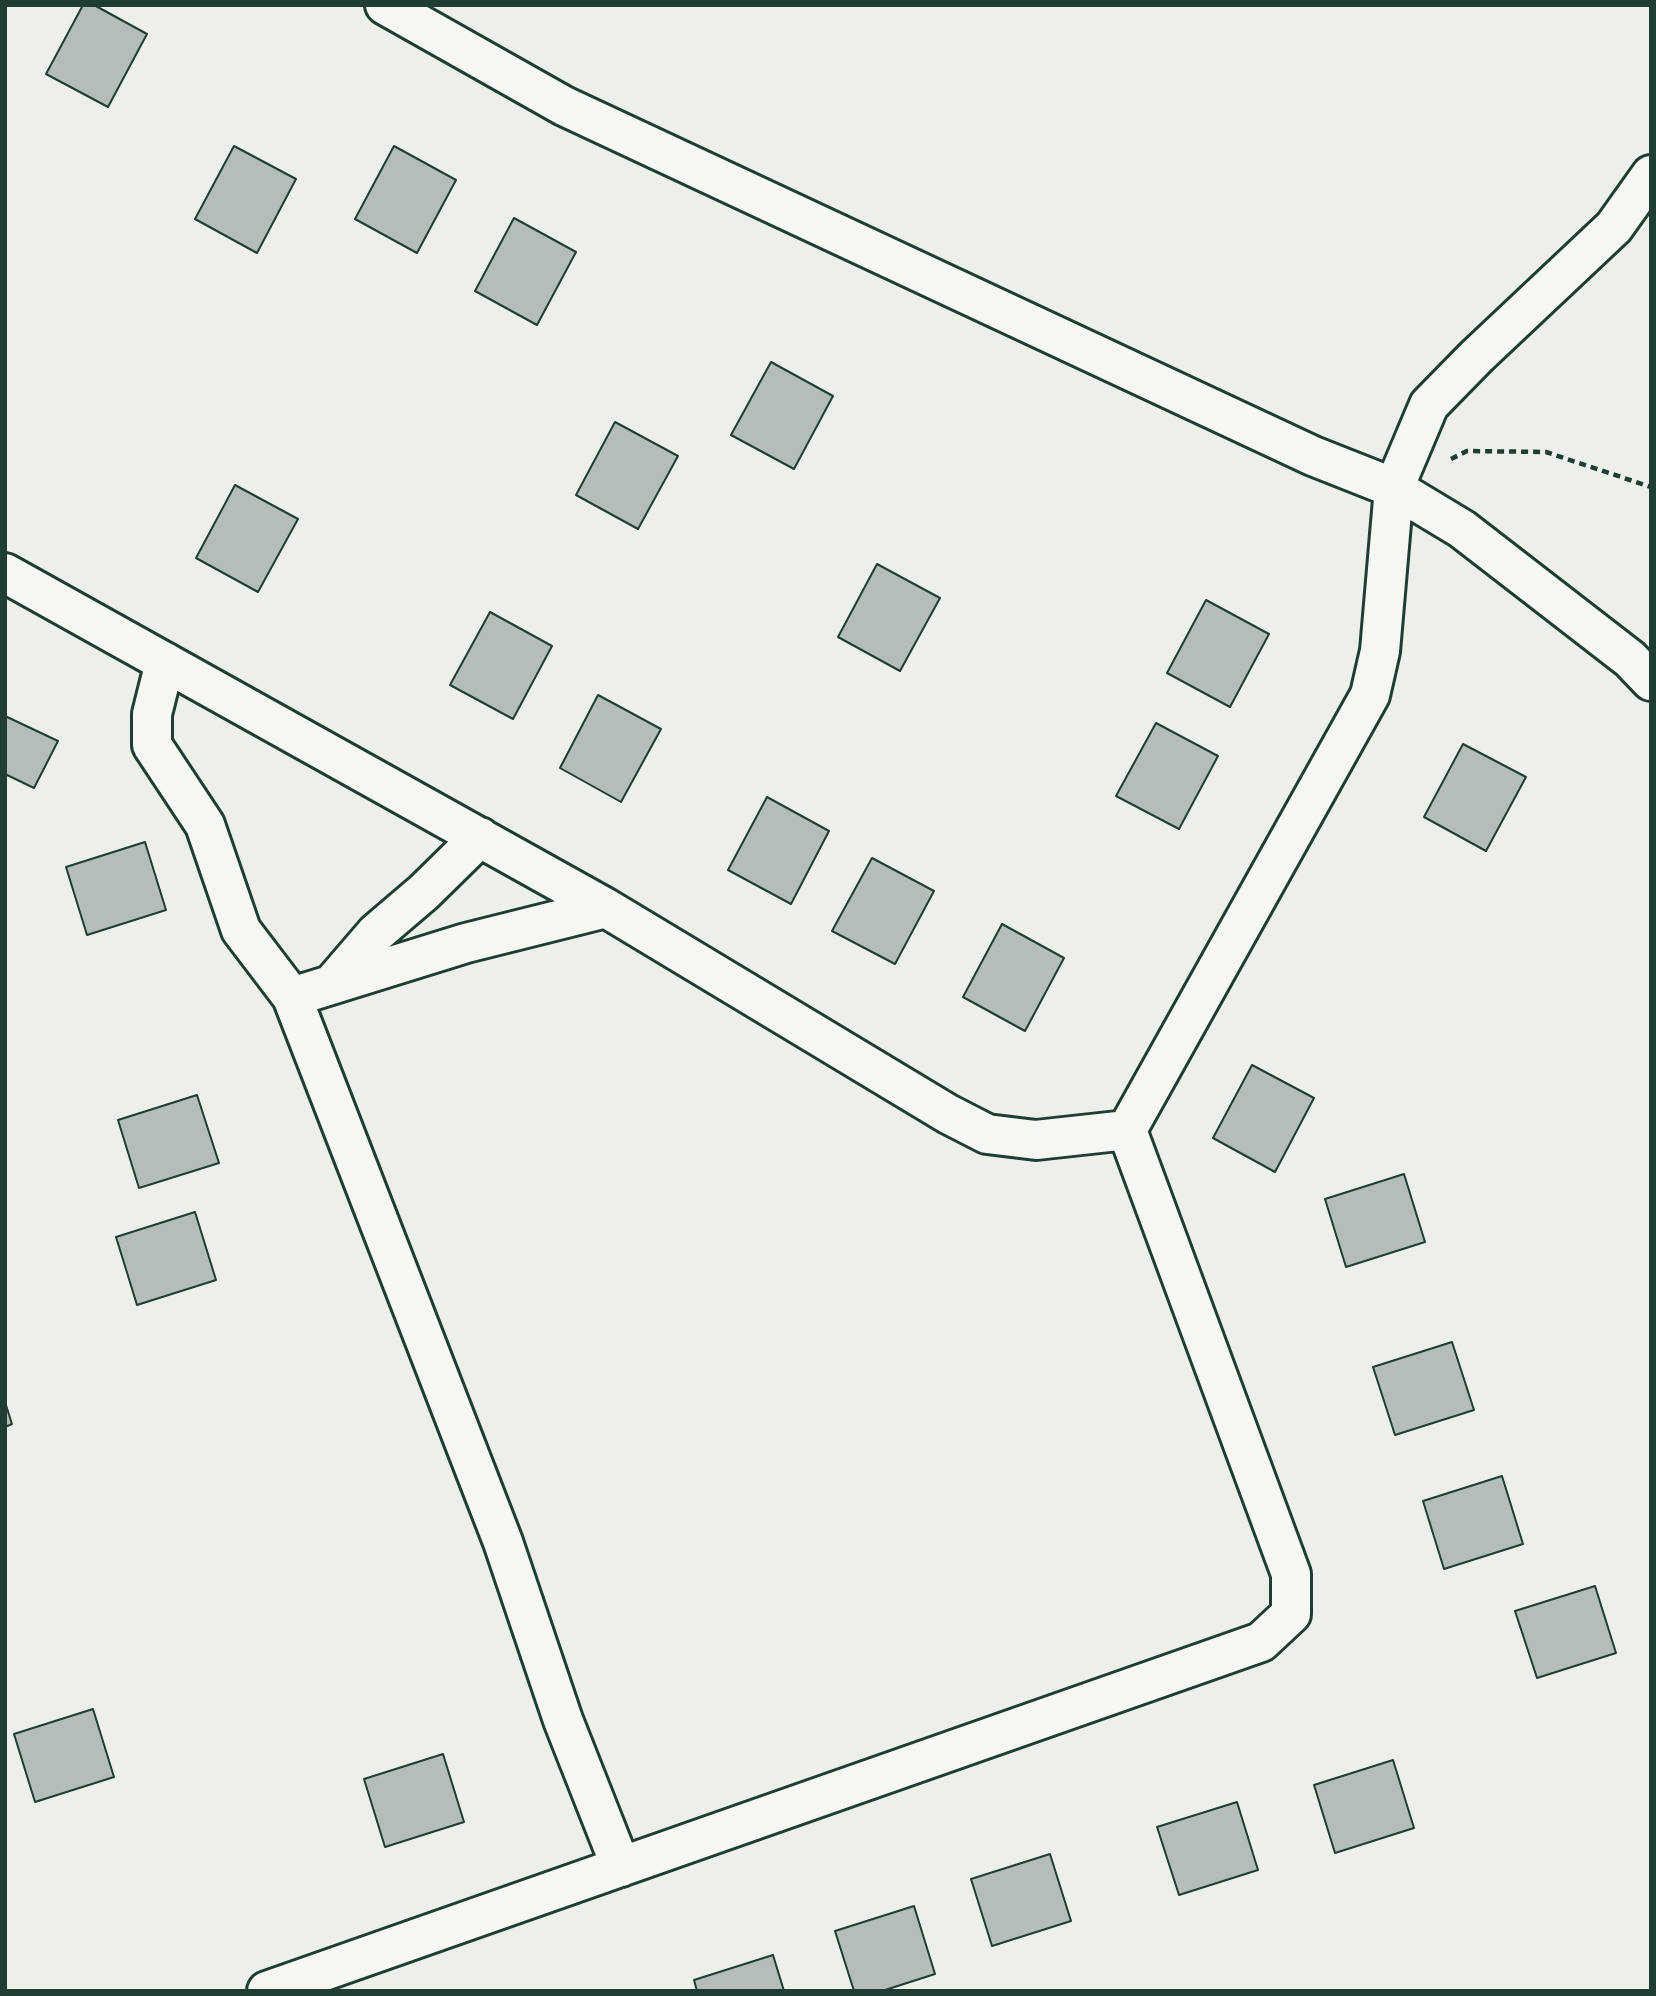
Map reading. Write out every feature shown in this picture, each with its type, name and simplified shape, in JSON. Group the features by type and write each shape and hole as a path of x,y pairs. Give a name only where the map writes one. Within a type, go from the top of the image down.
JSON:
{"street":[{"path":"385,5 564,106 1313,456 1394,488 1462,529 1630,659 1651,681"},
{"path":"267,1991 1261,1642 1291,1614 1291,1574 1127,1130 1370,695 1380,651 1394,488 1429,405 1614,227 1651,175"},
{"path":"5,573 606,908 948,1114 987,1134 1036,1140 1127,1130"},
{"path":"165,662 152,714 152,745 205,825 241,930 292,997 503,1542 563,1720 621,1867"},
{"path":"333,983 376,933 424,892 480,837"},
{"path":"292,997 466,943 606,908"}],"path":[{"path":"1394,488 1467,451 1546,452 1651,487"}],"building":[{"path":"83,5 94,5 147,34 108,107 46,74"},
{"path":"234,146 296,179 257,253 195,219"},
{"path":"394,146 456,180 417,253 355,219"},
{"path":"514,218 576,252 537,325 475,291"},
{"path":"771,362 833,396 794,469 731,435"},
{"path":"615,422 678,456 638,529 576,495"},
{"path":"235,485 298,519 258,592 196,558"},
{"path":"877,564 940,598 900,671 838,637"},
{"path":"1206,600 1269,634 1230,707 1167,673"},
{"path":"490,612 552,646 513,719 450,685"},
{"path":"598,695 661,729 621,802 560,768"},
{"path":"5,716 58,741 34,788 5,774"},
{"path":"1156,723 1218,756 1179,829 1116,796"},
{"path":"1463,744 1526,777 1486,851 1424,817"},
{"path":"767,797 829,831 791,904 728,870"},
{"path":"145,842 166,910 87,935 66,867"},
{"path":"872,858 934,891 895,964 832,931"},
{"path":"1002,924 1064,958 1025,1031 963,997"},
{"path":"1252,1065 1314,1098 1275,1172 1213,1138"},
{"path":"197,1095 219,1163 139,1188 118,1120"},
{"path":"1404,1174 1425,1242 1346,1267 1325,1199"},
{"path":"195,1212 216,1280 137,1305 116,1237"},
{"path":"1452,1342 1474,1410 1395,1435 1373,1367"},
{"path":"5,1402 12,1424 5,1427"},
{"path":"1502,1476 1523,1544 1444,1569 1423,1501"},
{"path":"1595,1586 1616,1653 1537,1678 1515,1611"},
{"path":"93,1709 114,1777 35,1802 14,1734"},
{"path":"443,1754 464,1822 385,1847 364,1779"},
{"path":"1393,1760 1414,1828 1335,1853 1314,1785"},
{"path":"1237,1802 1258,1870 1179,1895 1157,1827"},
{"path":"1050,1854 1071,1921 992,1946 971,1879"},
{"path":"914,1906 935,1974 882,1991 854,1991 835,1931"},
{"path":"773,1955 784,1991 697,1991 694,1980"}]}
